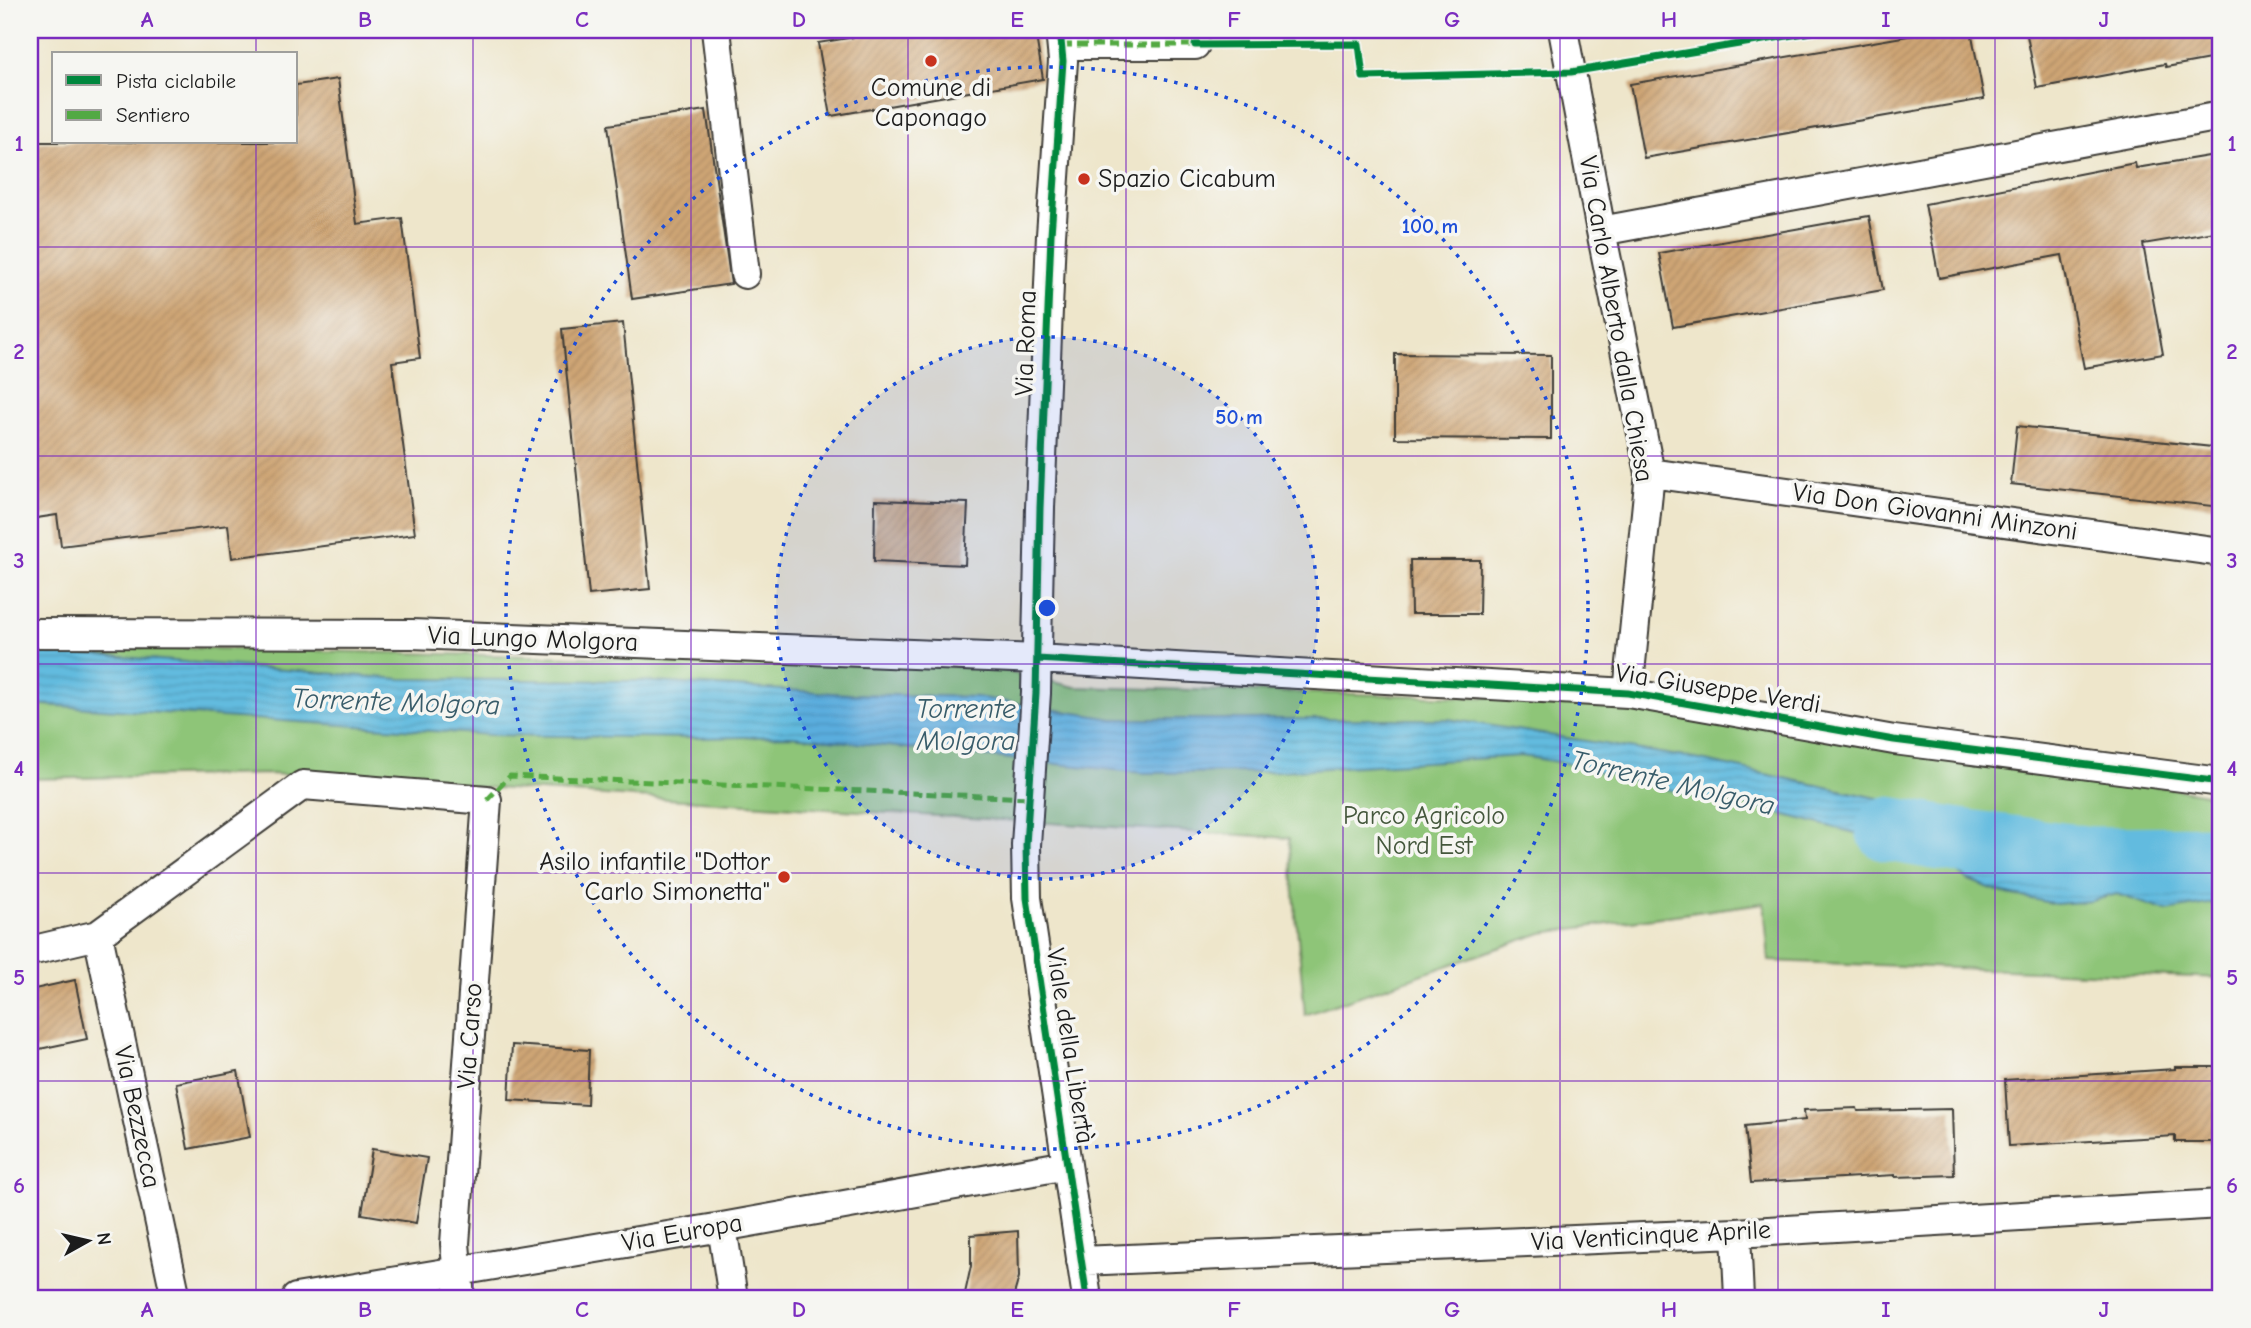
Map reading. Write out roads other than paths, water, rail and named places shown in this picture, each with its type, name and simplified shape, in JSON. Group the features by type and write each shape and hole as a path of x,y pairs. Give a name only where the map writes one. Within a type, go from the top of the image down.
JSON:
{"street":[{"path":"716,30 744,274"},
{"name":"Via Carlo Alberto dalla Chiesa","path":"1563,30 1650,473 1628,692"},
{"path":"1061,37 1195,45"},
{"name":"Via Roma","path":"1036,693 1040,508 1061,37"},
{"path":"1601,231 2221,116"},
{"name":"Via Don Giovanni Minzoni","path":"1650,473 2221,552"},
{"name":"Via Lungo Molgora","path":"30,634 412,634 1037,659"},
{"name":"Via Giuseppe Verdi","path":"1037,659 1628,692 1895,740 2221,782"},
{"name":"Viale della Libertà","path":"1036,693 1026,845 1027,898 1087,1298"},
{"name":"Via Carso","path":"98,935 303,785 487,800 455,1244 458,1285"},
{"path":"30,951 98,935"},
{"name":"Via Bezzecca","path":"98,935 176,1298"},
{"name":"Via Europa","path":"296,1298 458,1285 722,1227 1067,1165"},
{"name":"Via Venticinque Aprile","path":"1081,1261 1736,1233 2221,1204"},
{"path":"722,1227 733,1298"},
{"path":"1736,1233 1739,1298"}],"water":[{"name":"Torrente Molgora","path":"30,653 71,653 401,679 639,681 849,694 976,697 1113,719 1449,719 1691,758 1919,807 1972,843 2002,848 2051,849 2143,876 2158,874 2174,866 2221,857 2221,902 2166,911 2117,894 2091,901 2056,904 2003,893 1969,880 1929,852 1754,807 1698,797 1565,763 1521,756 1263,772 1143,773 791,736 698,738 491,735 30,704"}],"waterway":[{"name":"Torrente Molgora","path":"1888,829 2090,859 2221,858"}],"place":[{"name":"Comune di Caponago","path":"931,61"},
{"name":"Spazio Cicabum","path":"1084,179"},
{"name":"Asilo infantile \"Dottor Carlo Simonetta\"","path":"784,877"}],"park label":[{"name":"Parco Agricolo Nord Est","path":"1424,831"}]}
